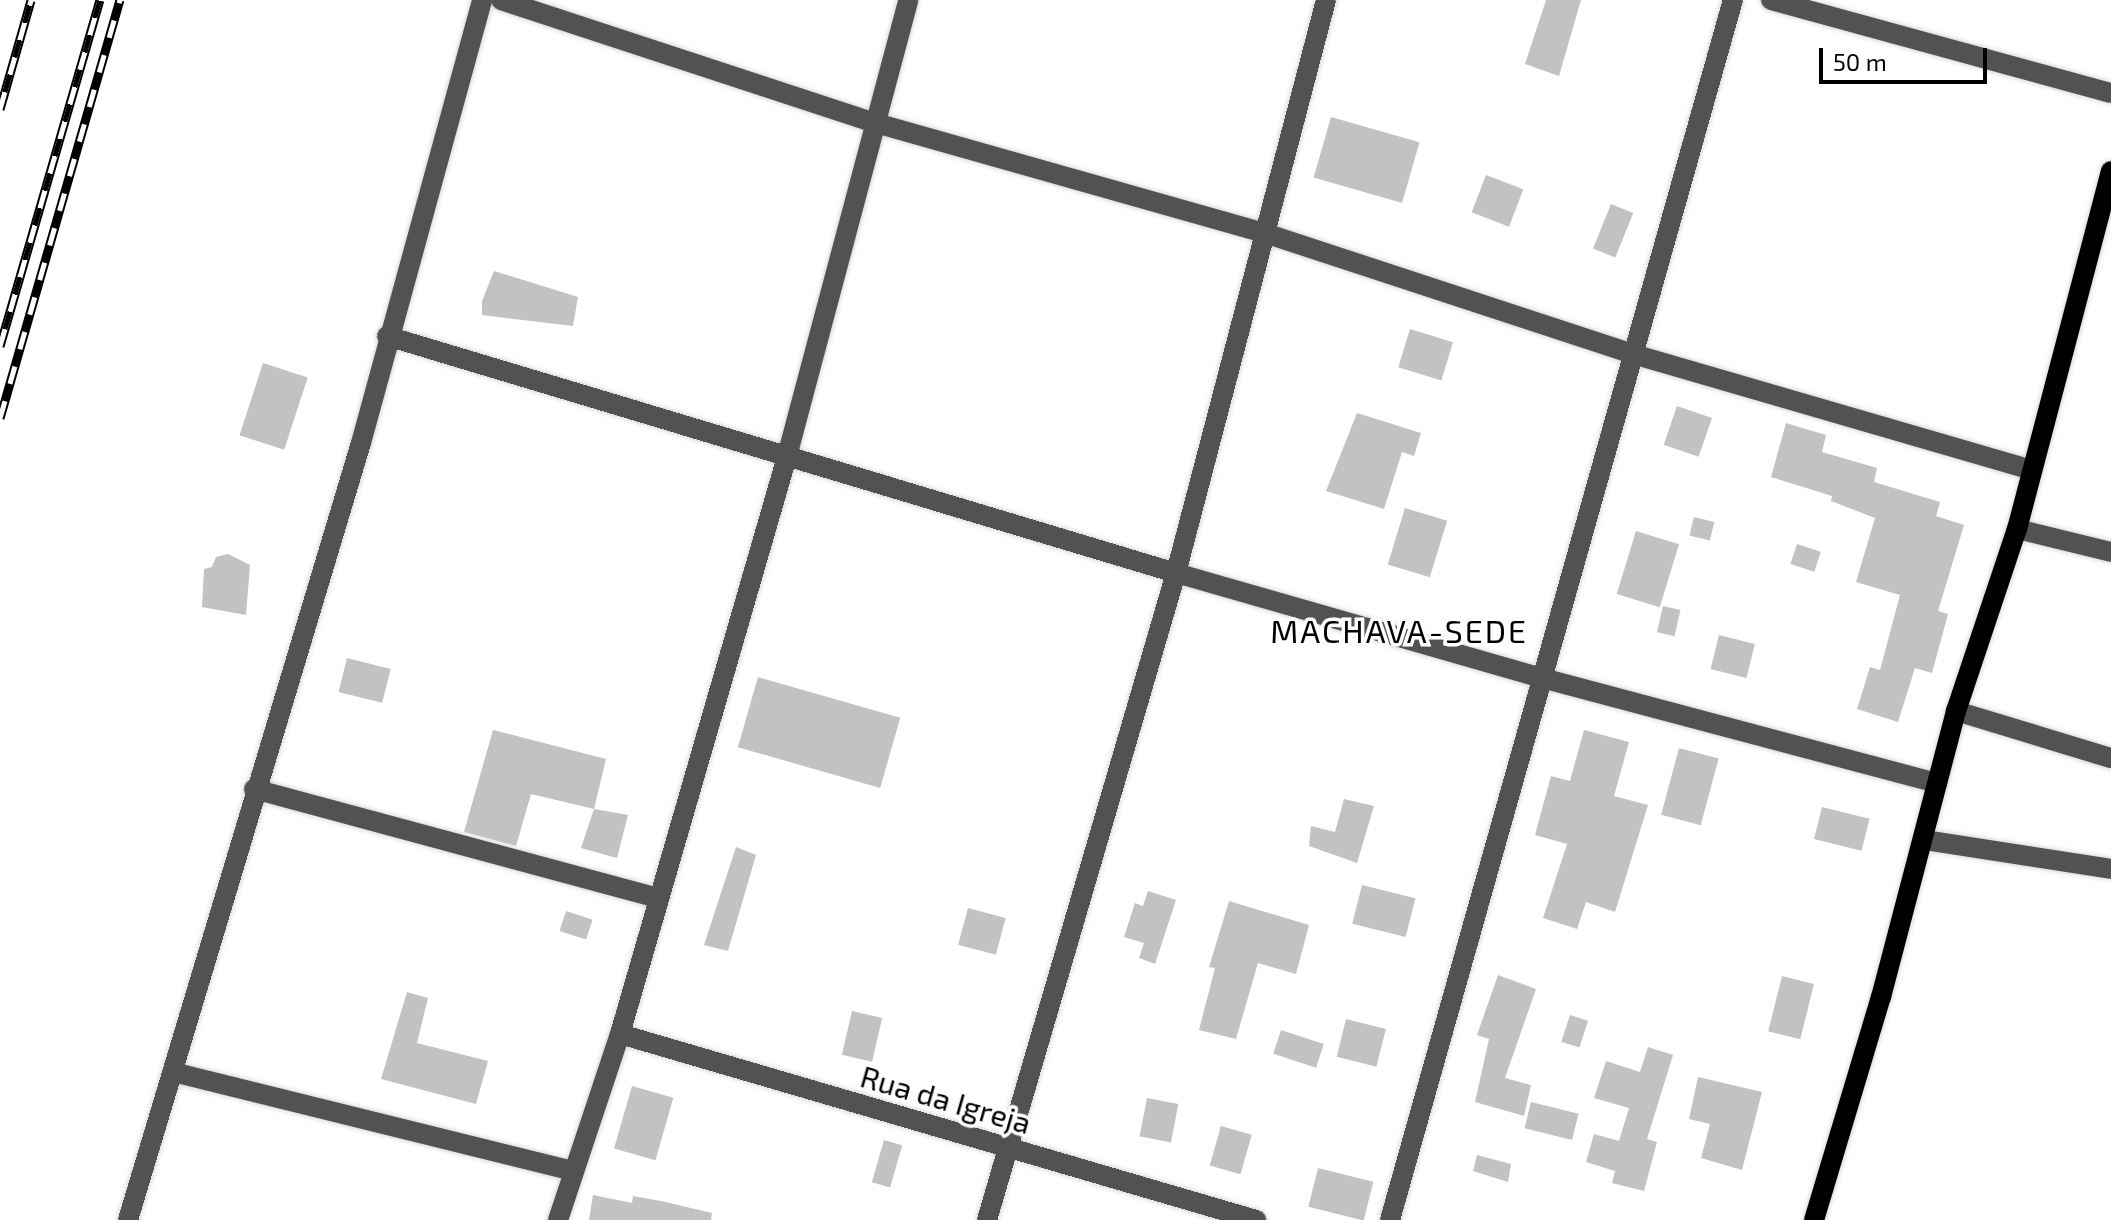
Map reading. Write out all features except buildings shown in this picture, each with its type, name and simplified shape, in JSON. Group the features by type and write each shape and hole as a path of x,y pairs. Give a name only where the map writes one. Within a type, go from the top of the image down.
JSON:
{"main road":[{"path":"1814,1220 1924,840 1956,711 2017,529 2029,469 2111,171"}],"street":[{"path":"128,1220 254,789 361,443 387,336 482,0"},
{"path":"501,0 876,123 1268,234 1636,355 2029,469"},
{"path":"558,1220 620,1034 786,460 908,0"},
{"path":"987,1220 1176,573 1268,234 1326,0"},
{"path":"1390,1220 1636,355 1733,0"},
{"path":"1771,0 2111,93"},
{"path":"387,336 786,460 1176,573 1542,678 1937,783"},
{"path":"2017,529 2111,552"},
{"path":"1956,711 2111,758"},
{"path":"254,789 658,898"},
{"path":"1924,840 2111,869"},
{"name":"Rua da Igreja","path":"620,1034 1256,1220"},
{"path":"173,1072 572,1171"}],"railway":[{"path":"0,109 31,0"},
{"path":"0,346 100,0"},
{"path":"0,418 120,0"}],"district":[{"name":"MACHAVA-SEDE","path":"1399,630"}]}
